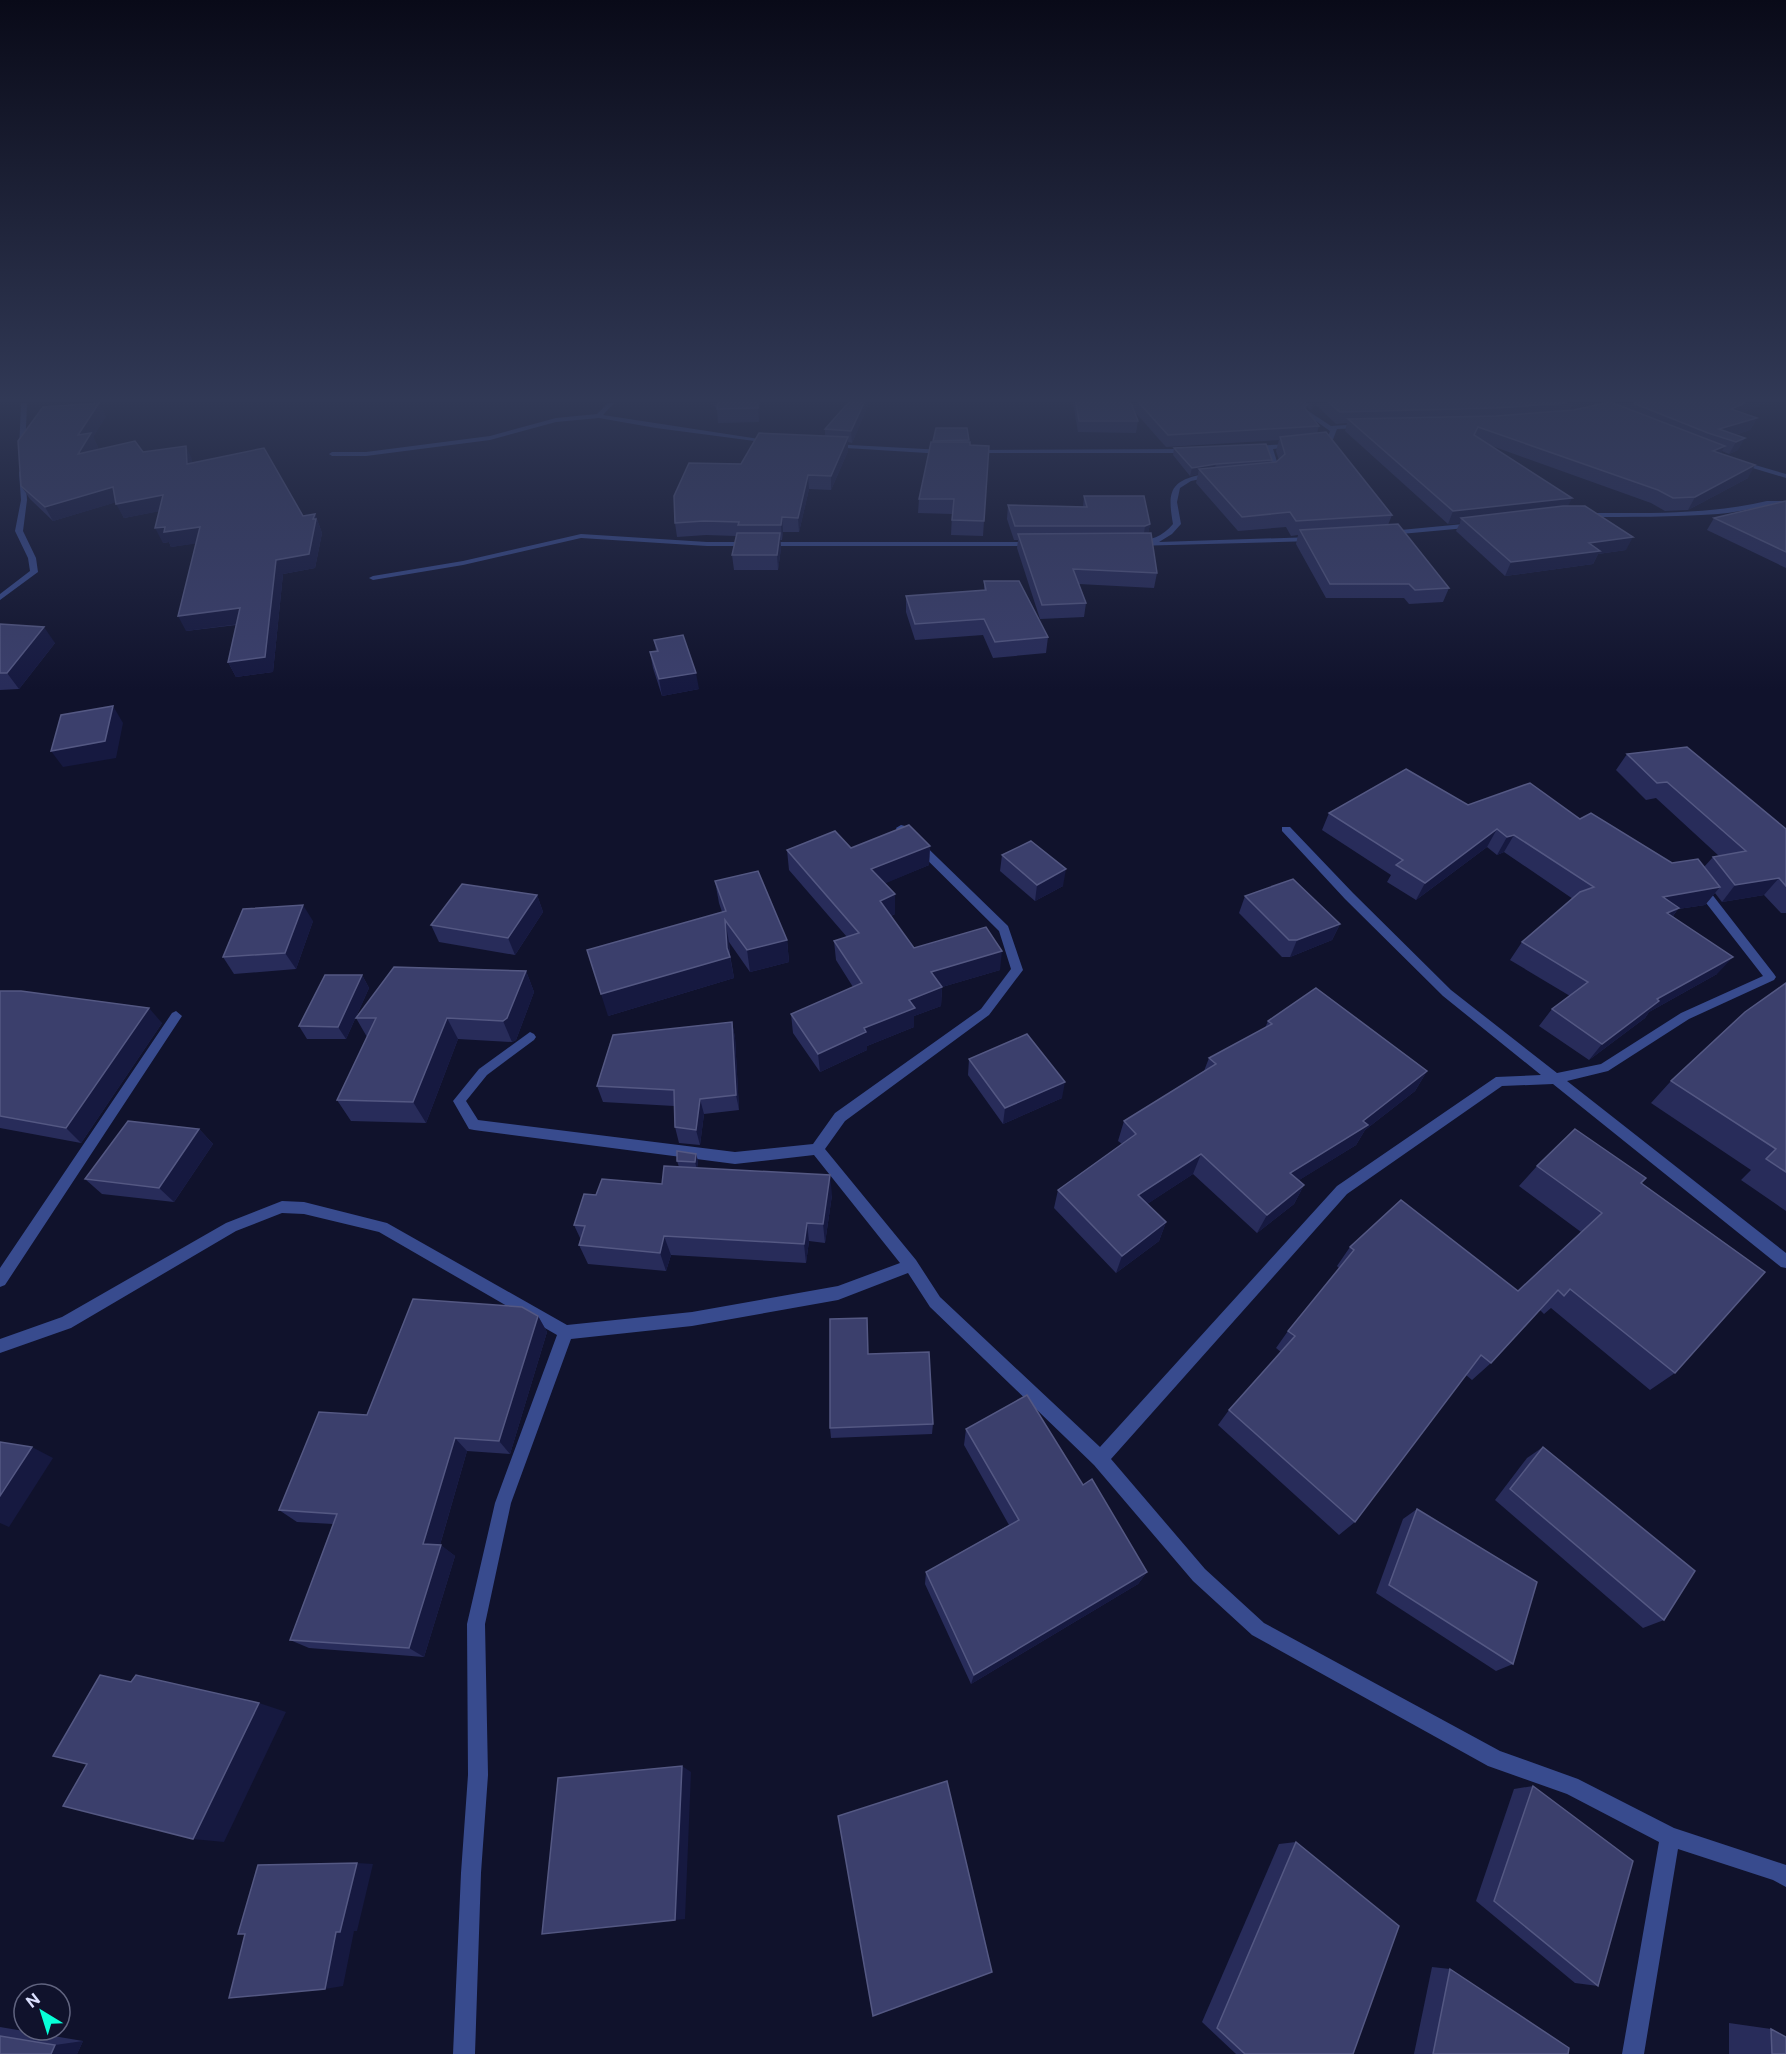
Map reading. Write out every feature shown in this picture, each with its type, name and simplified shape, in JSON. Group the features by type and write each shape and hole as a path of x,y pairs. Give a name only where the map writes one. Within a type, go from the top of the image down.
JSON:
{"street":[{"path":"0,598 34,572 32,558 19,531 24,499"},
{"path":"1143,544 1172,531 1177,524 1172,499"},
{"path":"1581,515 1674,515 1737,510 1767,503 1786,504"},
{"path":"1379,534 1479,525"},
{"path":"373,578 463,563 581,536 707,544 1044,544"},
{"path":"1133,544 1324,538"},
{"path":"530,1038 483,1072 459,1101 474,1125 735,1158 817,1149 840,1117 985,1012 1017,969 1004,929 901,828"},
{"path":"1286,829 1349,896 1447,993 1786,1262"},
{"path":"1100,1459 1342,1190 1500,1082 1555,1079 1604,1068 1685,1016 1770,977 1691,874"},
{"path":"0,1280 176,1016"},
{"path":"817,1149 911,1265 935,1302 1100,1459 1199,1575 1258,1629 1495,1759 1571,1786 1670,1837 1778,1872 1786,1877"},
{"path":"0,1346 66,1323 231,1227 282,1207 303,1208 382,1227 566,1332 692,1319 838,1293 911,1265"},
{"path":"464,2054 471,1873 478,1776 476,1624 503,1503 566,1332"},
{"path":"1633,2054 1670,1837"}],"building":[{"path":"36,499 73,499 45,507"},
{"path":"115,499 143,499 116,504"},
{"path":"162,499 293,499 303,516 315,514 309,554 276,560 265,657 228,662 240,608 178,616 200,527 164,532 165,527 155,528"},
{"path":"674,499 802,499 798,518 782,517 781,525 738,525 739,522 704,521 675,523"},
{"path":"919,499 985,499 984,521 952,520 954,499"},
{"path":"1085,499 1145,499 1150,524 1145,526 1015,526 1008,505 1087,507"},
{"path":"1226,499 1379,499 1392,515 1296,521 1290,512 1242,517"},
{"path":"1439,499 1564,499 1453,511"},
{"path":"1786,501 1786,552 1714,518"},
{"path":"1563,506 1585,506 1633,537 1589,543 1600,551 1511,562 1461,518"},
{"path":"1398,524 1449,588 1415,590 1409,584 1330,584 1300,530"},
{"path":"737,533 780,533 777,555 732,555"},
{"path":"1151,533 1157,573 1073,569 1086,603 1042,605 1018,534"},
{"path":"984,581 1019,581 1048,637 995,642 984,619 915,624 906,596 986,590"},
{"path":"0,624 44,627 7,673 0,673"},
{"path":"683,635 696,673 659,679 650,652 658,651 654,640"},
{"path":"113,706 105,741 51,751 61,715"},
{"path":"1687,747 1786,829 1786,886 1779,878 1735,885 1713,857 1746,851 1667,782 1657,783 1627,754"},
{"path":"1406,769 1468,805 1530,783 1580,819 1591,813 1672,863 1698,859 1720,887 1663,897 1679,908 1667,913 1733,957 1657,999 1659,1001 1602,1044 1552,1009 1588,982 1522,942 1580,892 1594,887 1514,835 1507,837 1497,829 1425,883 1396,865 1403,860 1329,813"},
{"path":"909,825 930,846 871,869 895,894 880,901 914,948 986,927 1002,951 931,972 942,987 909,1000 915,1008 864,1028 866,1032 818,1054 791,1014 862,983 834,941 859,933 787,850 835,831 851,848"},
{"path":"1031,841 1066,869 1037,885 1002,855"},
{"path":"758,871 787,940 747,950 725,920 730,957 601,994 587,950 726,911 715,881"},
{"path":"1293,879 1340,924 1297,940 1289,940 1245,896"},
{"path":"462,884 537,895 508,938 431,925"},
{"path":"303,905 285,953 223,957 243,909"},
{"path":"394,967 526,971 507,1018 503,1021 447,1018 413,1102 337,1100 376,1018 356,1018"},
{"path":"325,975 362,975 338,1027 299,1026"},
{"path":"1786,983 1786,1172 1766,1159 1776,1149 1671,1081 1745,1012"},
{"path":"1316,988 1427,1071 1363,1121 1368,1125 1290,1173 1304,1185 1267,1215 1201,1154 1138,1195 1166,1222 1122,1256 1058,1190 1136,1134 1124,1121 1216,1064 1209,1058 1272,1024 1268,1021"},
{"path":"0,991 21,991 149,1008 66,1128 0,1116"},
{"path":"732,1022 736,1095 700,1099 696,1130 675,1127 674,1090 597,1086 613,1035"},
{"path":"1027,1034 1065,1082 1005,1108 969,1059"},
{"path":"128,1121 199,1129 159,1188 85,1179"},
{"path":"1575,1129 1646,1178 1641,1183 1765,1272 1675,1373 1570,1289 1564,1296 1558,1290 1491,1363 1481,1355 1355,1522 1229,1410 1295,1336 1288,1331 1354,1250 1350,1247 1401,1200 1518,1291 1602,1213 1537,1166"},
{"path":"677,1151 696,1154 695,1162 677,1161"},
{"path":"664,1166 830,1175 823,1224 807,1223 804,1244 664,1236 660,1253 579,1245 585,1226 574,1225 584,1194 596,1195 602,1179 662,1184"},
{"path":"413,1299 522,1307 538,1316 499,1441 455,1438 423,1544 441,1545 409,1648 290,1640 337,1514 279,1510 319,1412 367,1415"},
{"path":"867,1318 868,1354 929,1352 933,1424 830,1428 830,1319"},
{"path":"1027,1395 1083,1485 1092,1479 1147,1572 974,1675 926,1572 1019,1520 966,1429"},
{"path":"0,1442 32,1447 0,1496"},
{"path":"1543,1447 1695,1571 1664,1620 1510,1489"},
{"path":"1417,1509 1537,1582 1513,1664 1389,1585"},
{"path":"100,1675 131,1682 136,1675 259,1703 193,1839 63,1806 87,1764 53,1756"},
{"path":"682,1766 675,1920 542,1934 558,1778"},
{"path":"947,1781 992,1972 873,2016 838,1816"},
{"path":"1533,1786 1633,1861 1598,1986 1494,1901"},
{"path":"1296,1842 1399,1926 1353,2054 1245,2054 1217,2028"},
{"path":"357,1863 340,1932 336,1932 325,1989 229,1998 245,1934 238,1934 258,1865"},
{"path":"1450,1969 1569,2048 1568,2054 1433,2054"},
{"path":"1771,2029 1786,2037 1786,2054 1772,2054"},
{"path":"0,2036 12,2038 12,2042 55,2045 51,2054 0,2054"}]}
